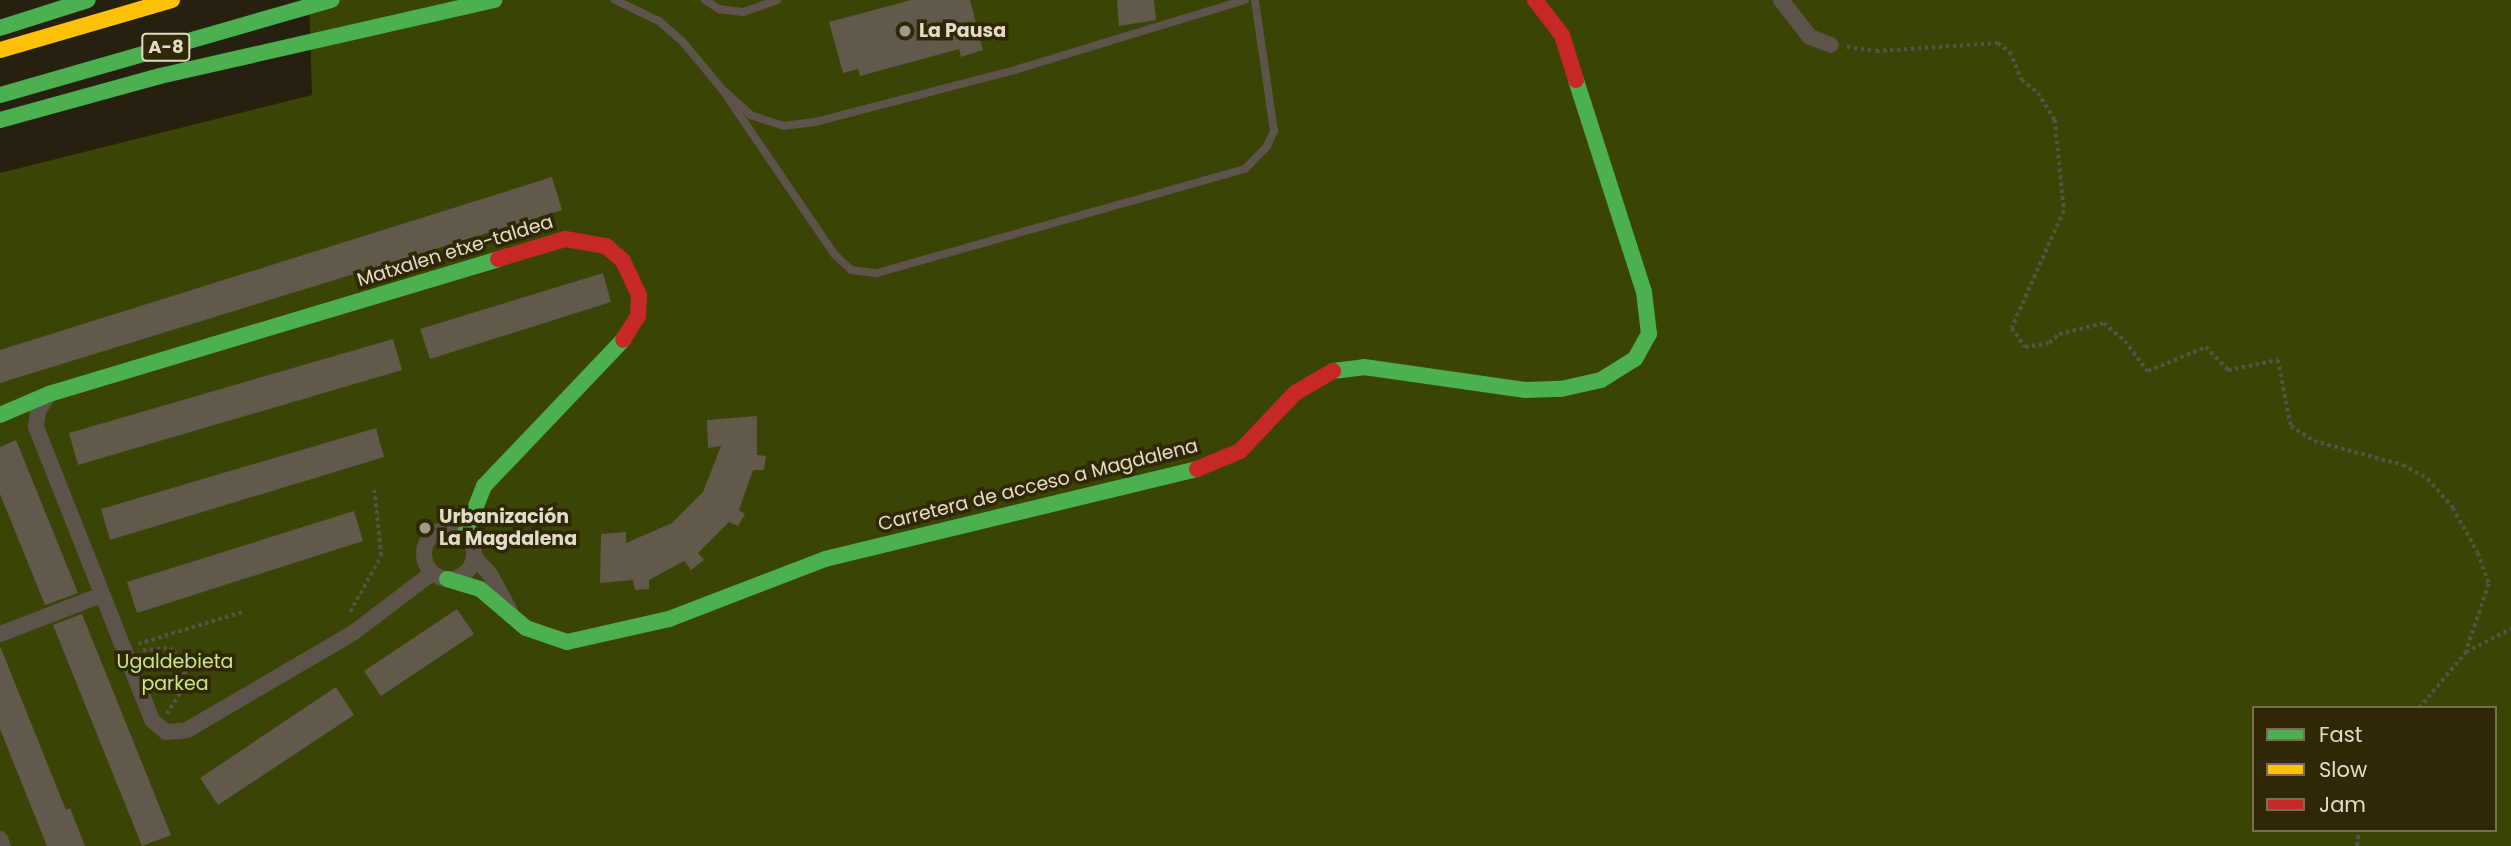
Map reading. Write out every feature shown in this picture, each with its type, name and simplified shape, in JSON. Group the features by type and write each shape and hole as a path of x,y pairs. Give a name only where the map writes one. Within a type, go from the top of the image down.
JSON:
{"main road":[{"path":"0,28 88,0"},
{"name":"A-8","path":"0,50 172,0"},
{"name":"A-8","path":"0,95 331,0"},
{"path":"0,120 160,76 494,0"},
{"name":"Carretera de acceso a Magdalena","path":"440,576 480,589 510,611 526,628 567,642 669,619 825,559 1212,465 1240,451 1294,393 1325,372 1364,367 1525,390 1560,389 1601,380 1635,359 1649,334 1644,292 1562,35 1535,0"},
{"name":"Matxalen etxe-taldea","path":"1,415 49,394 565,239 606,246 623,261 636,287 638,316 630,332 484,486 465,534"}],"street":[{"path":"1781,0 1810,37 1831,45"},
{"path":"49,394 36,427 123,648 158,727 179,733 187,730 353,633 440,576 468,571 474,557 465,534 440,530 427,541 424,558 440,576"},
{"name":"Matxalen etxe-taldea","path":"1,415 24,417 36,427"},
{"name":"Carretera de acceso a Magdalena","path":"474,557 490,574 510,611"},
{"path":"0,634 93,598"},
{"path":"0,839 3,846"}],"lane":[{"path":"615,0 659,21 722,89 751,115 784,126 816,122 1002,74 1245,0"},
{"path":"705,0 719,9 743,12 777,0"},
{"path":"722,89 834,254 851,270 877,273 1245,169 1267,146 1274,131 1255,0"}],"path":[{"path":"1831,45 1876,51 1998,43 2010,52 2022,80 2038,93 2055,120 2064,211 2012,328 2025,346 2049,343 2059,334 2104,323 2126,341 2148,371 2206,346 2211,357 2228,370 2278,360 2291,426 2314,441 2403,465 2428,480 2453,508 2478,553 2489,584 2466,652 2421,706"},
{"path":"353,633 345,621 381,556 374,490"},
{"path":"123,648 245,611"},
{"path":"2466,652 2511,629"},
{"path":"123,648 170,648 186,664 189,672 184,688 158,727"}],"green space":[{"name":"Ugaldebieta parkea","path":"309,0 2511,0 2511,846 0,846 0,173 312,95"}],"building":[{"name":"La Pausa","path":"911,0 970,0 983,50 961,57 959,49 860,76 858,69 843,73 829,22"},
{"path":"1117,0 1154,0 1156,20 1119,26"},
{"path":"552,177 562,210 0,383 0,350"},
{"path":"603,273 611,302 430,359 420,329"},
{"path":"393,339 402,370 78,465 69,433"},
{"path":"757,416 757,455 766,456 764,470 753,470 739,510 745,514 738,526 729,522 698,553 704,560 691,570 684,561 649,580 649,589 635,590 633,580 600,583 601,534 626,532 626,543 672,523 703,492 721,446 708,448 707,420"},
{"path":"376,428 384,457 110,540 101,509"},
{"path":"16,440 78,593 45,605 0,494 0,447"},
{"path":"354,511 363,541 137,613 127,582"},
{"path":"457,609 474,634 381,696 364,671"},
{"path":"82,614 171,835 142,846 53,625"},
{"path":"0,646 66,810 70,808 85,846 47,846 0,729"},
{"path":"336,687 354,715 218,805 200,778"}],"traffic: fast":[{"path":"0,28 88,0"},
{"path":"0,95 332,0"},
{"path":"0,120 160,76 494,0"},
{"path":"1333,371 1364,367 1525,390 1561,389 1601,380 1635,359 1649,334 1644,292 1576,80"},
{"path":"0,415 49,394 498,259"},
{"path":"465,534 484,486 623,340"},
{"path":"447,579 480,589 526,628 567,642 669,619 825,559 1197,469"}],"traffic: slow":[{"path":"0,50 172,0"}],"traffic: jam":[{"path":"1535,0 1562,35 1576,80"},
{"path":"498,259 565,239 606,246 623,261 639,295 638,316 623,340"},
{"path":"1197,469 1240,451 1295,393 1333,371"}],"place":[{"name":"La Pausa","path":"905,31"},
{"name":"Urbanización La Magdalena","path":"425,528"}]}
